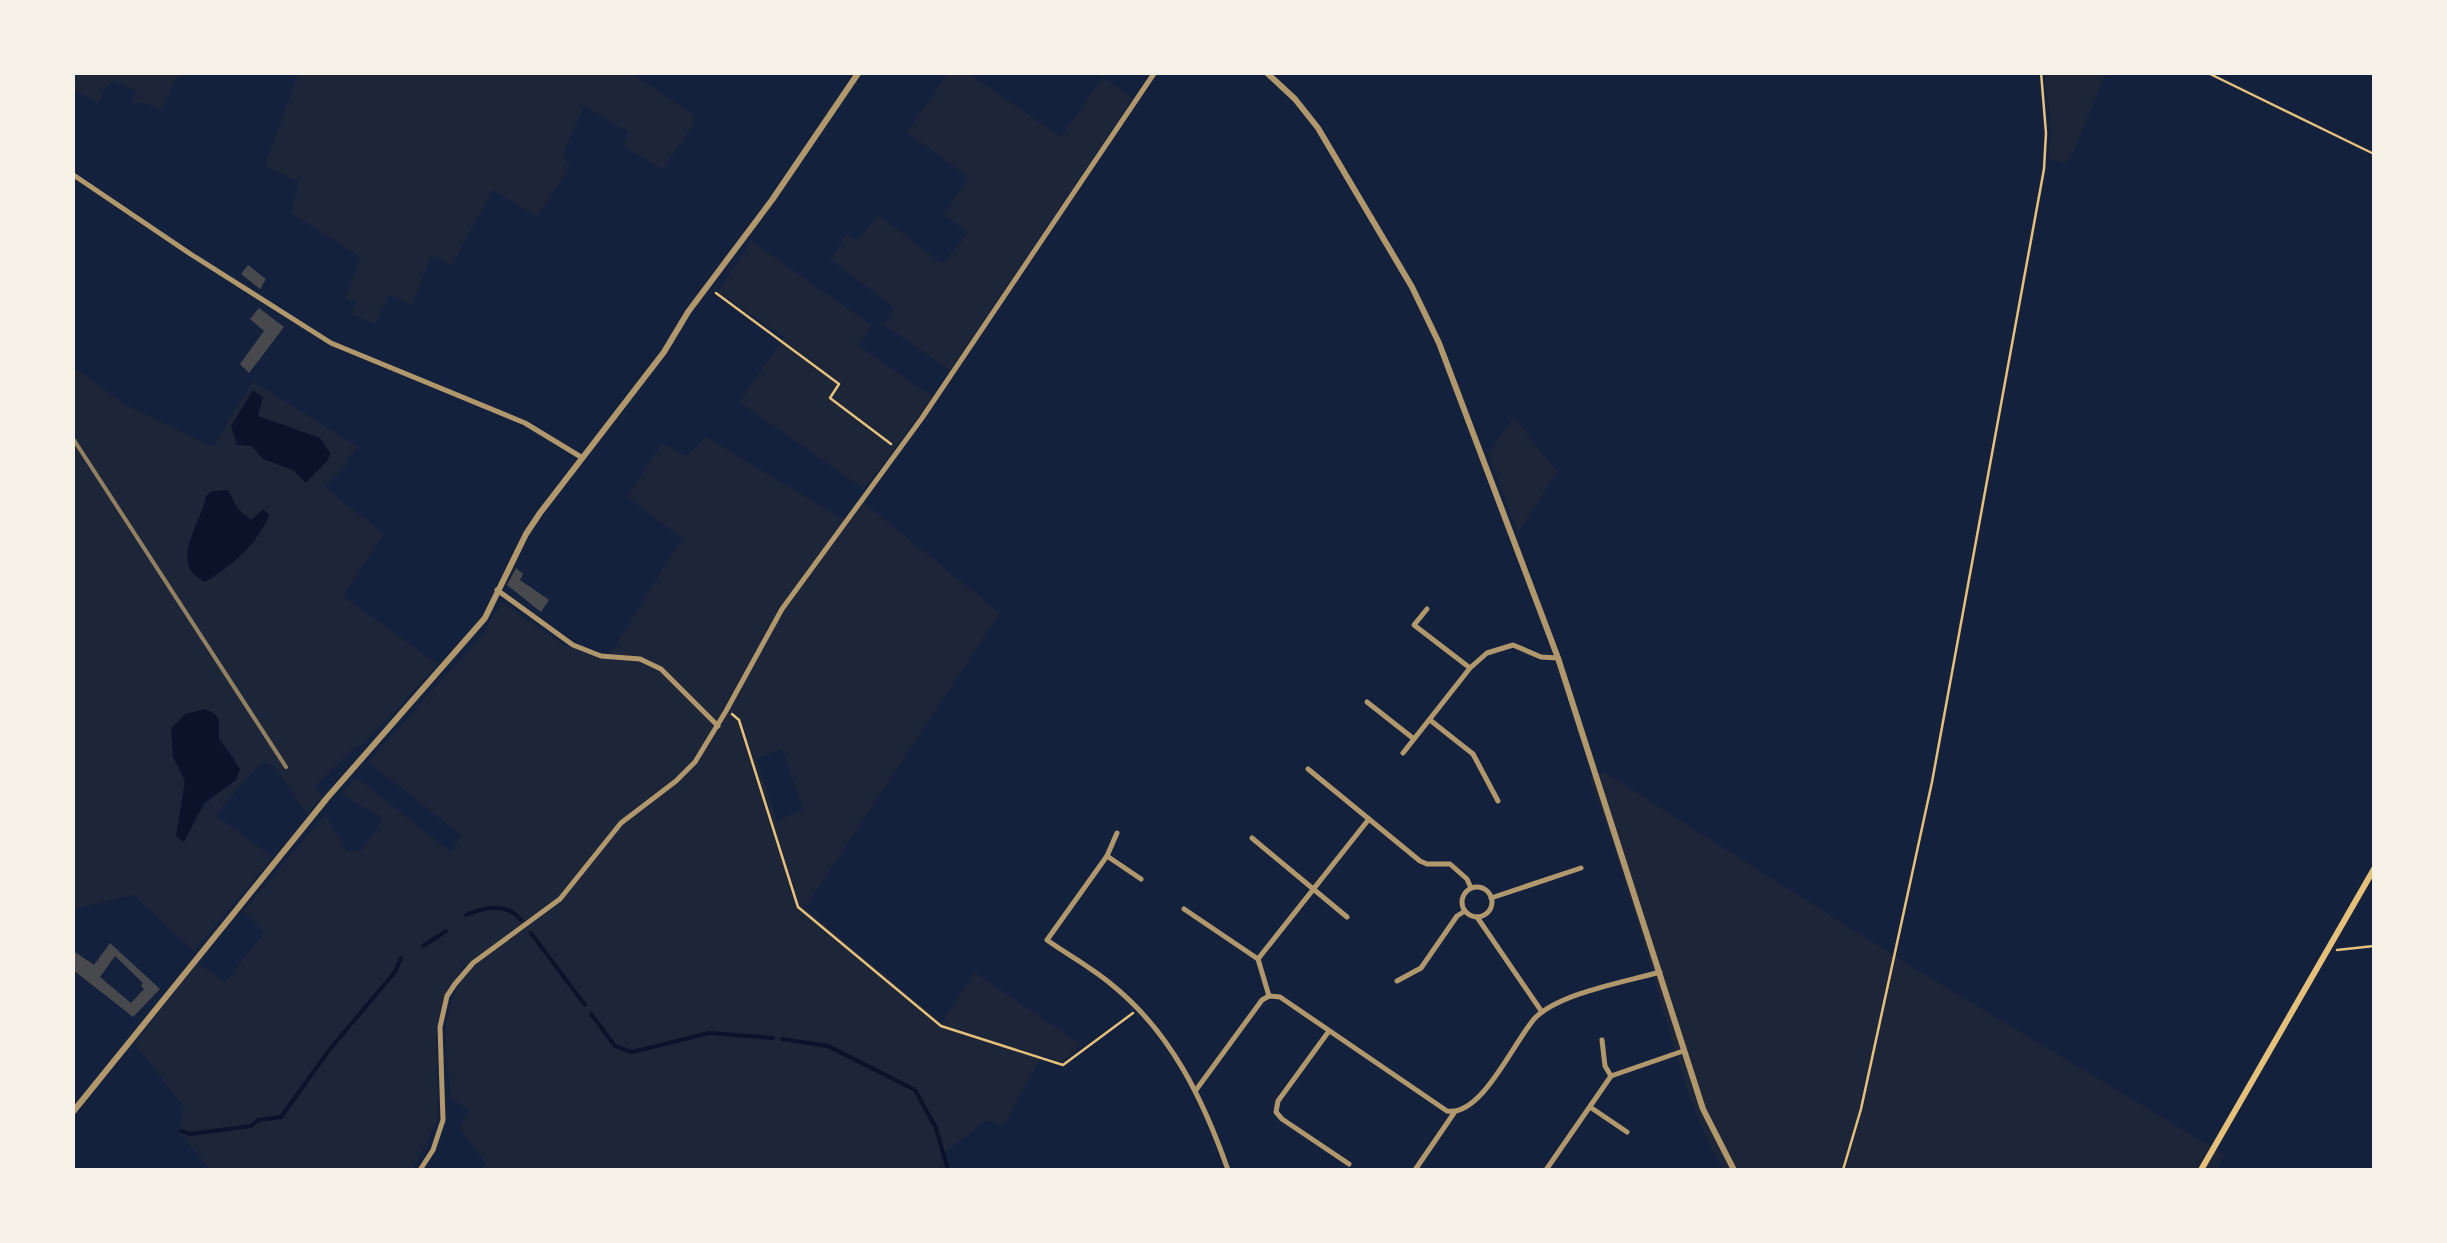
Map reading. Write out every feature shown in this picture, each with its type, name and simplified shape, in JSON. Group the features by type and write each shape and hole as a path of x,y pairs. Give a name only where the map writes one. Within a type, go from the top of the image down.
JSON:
{"main road":[{"path":"2200,1170 2374,868"}],"street":[{"path":"72,1112 327,798 485,618 526,534 664,352 859,72"},
{"path":"420,1170 443,1120 440,1027 447,996 455,984 473,963 560,899 621,823 695,762 782,609 899,450 1155,72"},
{"path":"1266,72 1296,98 1318,128 1412,287 1439,344 1558,658 1683,1051 1704,1109 1734,1170"},
{"path":"72,174 331,342 525,423 582,457"},
{"path":"497,590 574,646 601,656 640,659 661,668 718,726"},
{"path":"1427,609 1414,625 1470,668"},
{"path":"1404,752 1486,653 1514,645 1541,657 1558,658"},
{"path":"1367,702 1414,739"},
{"path":"1430,720 1473,754 1498,801"},
{"path":"1308,769 1420,861 1450,864 1471,888"},
{"path":"1258,959 1368,819"},
{"path":"1116,833 1107,856 1047,940 1102,976 1138,1009 1171,1048 1196,1090 1228,1170"},
{"path":"1252,838 1347,917"},
{"path":"1107,856 1141,880"},
{"path":"1492,898 1581,868"},
{"path":"1464,911 1462,898 1471,888 1484,888 1492,898"},
{"path":"1477,917 1489,911 1492,898"},
{"path":"1184,909 1258,959 1270,996"},
{"path":"1464,911 1477,917 1542,1012"},
{"path":"1397,981 1421,968 1464,911"},
{"path":"1415,1170 1454,1113 1473,1104 1542,1012 1551,1005 1660,972"},
{"path":"1196,1090 1262,1000 1270,996 1280,997 1454,1113"},
{"path":"1329,1031 1278,1101 1276,1112 1348,1164"},
{"path":"1602,1040 1605,1066 1611,1076"},
{"path":"1546,1170 1611,1076 1683,1051"},
{"path":"1590,1107 1627,1132"}],"path":[{"path":"1842,1170 1861,1109 1932,782 2044,169 2046,133 2041,72"},
{"path":"2206,72 2374,154"},
{"path":"717,293 839,384 830,398 899,450"},
{"path":"726,711 739,720 798,907 941,1026 1062,1065 1138,1009"},
{"path":"2330,946 2338,951 2374,946"}],"shaded area":[{"path":"72,73 179,73 161,111 146,103 132,103 136,91 114,81 98,103 73,90"},
{"path":"298,73 632,73 694,115 693,125 663,169 623,146 628,132 584,106 563,155 570,167 537,217 493,190 452,265 431,256 412,305 389,295 375,324 351,314 357,299 345,300 360,257 291,213 299,182 265,166"},
{"path":"948,73 968,73 1061,137 1103,77 1133,99 950,370 884,325 895,308 830,259 847,234 857,241 878,214 942,264 968,233 944,214 968,177 907,132"},
{"path":"2044,73 2106,73 2072,155 2065,163 2048,159 2052,129"},
{"path":"751,241 872,325 859,346 933,397 864,489 739,402 784,337 718,292"},
{"path":"72,366 126,405 213,447 253,381 358,447 346,460 349,463 325,487 384,534 343,596 438,664 361,747 357,745 315,786 322,796 307,815 274,766 261,763 215,815 273,857 194,951 133,895 78,908 73,915","holes":["211,711 219,721 219,738 235,758 217,793 177,836 185,781 173,757"]},
{"path":"253,390 263,397 258,416 320,438 330,453 306,483 293,470 263,459 252,446 237,445 231,426"},
{"path":"1514,417 1557,472 1518,533 1488,453"},
{"path":"706,437 848,522 863,502 1000,613 805,908 942,1023 974,972 1082,1045 1062,1062 1042,1055 1003,1127 987,1120 941,1155 948,1170 482,1170 485,1163 460,1128 468,1110 451,1098 447,1063 448,1016 469,969 463,965 436,1027 438,1119 412,1170 211,1170 178,1132 184,1107 134,1043 198,963 225,982 265,932 243,912 325,814 347,851 362,850 383,818 341,794 356,777 451,852 461,835 368,762 484,633 501,602 564,645 599,658 612,651 682,538 627,497 662,443 686,456","holes":["782,749 803,809 777,821 756,759"]},
{"path":"228,490 238,509 251,520 263,509 269,515 243,553 205,582 188,565 189,543 206,496"},
{"path":"205,709 216,715 219,738 240,769 236,780 204,803 184,842 176,836 185,781 173,757 171,728 185,714"},
{"path":"1604,772 1896,957 2225,1155 2216,1170 1723,1170 1689,1094 1589,777"}],"building":[{"path":"248,265 266,279 260,289 241,274"},
{"path":"259,308 284,327 249,373 240,364 264,331 250,319"},
{"path":"516,568 523,574 520,580 549,600 541,612 507,585"},
{"path":"110,943 160,989 133,1017 72,969 75,952 94,965","holes":["115,956 143,983 144,989 131,1003 100,977"]}],"waterway":[{"path":"466,915 495,908 509,911 521,920"},
{"path":"423,946 446,931"},
{"path":"531,933 585,1005"},
{"path":"181,1131 190,1134 251,1126 258,1120 281,1117 330,1049 395,972 401,958"},
{"path":"591,1014 615,1046 632,1052 709,1033 773,1038"},
{"path":"782,1039 828,1046 915,1090 936,1128 948,1170"}],"railway":[{"path":"72,437 286,767"}]}
